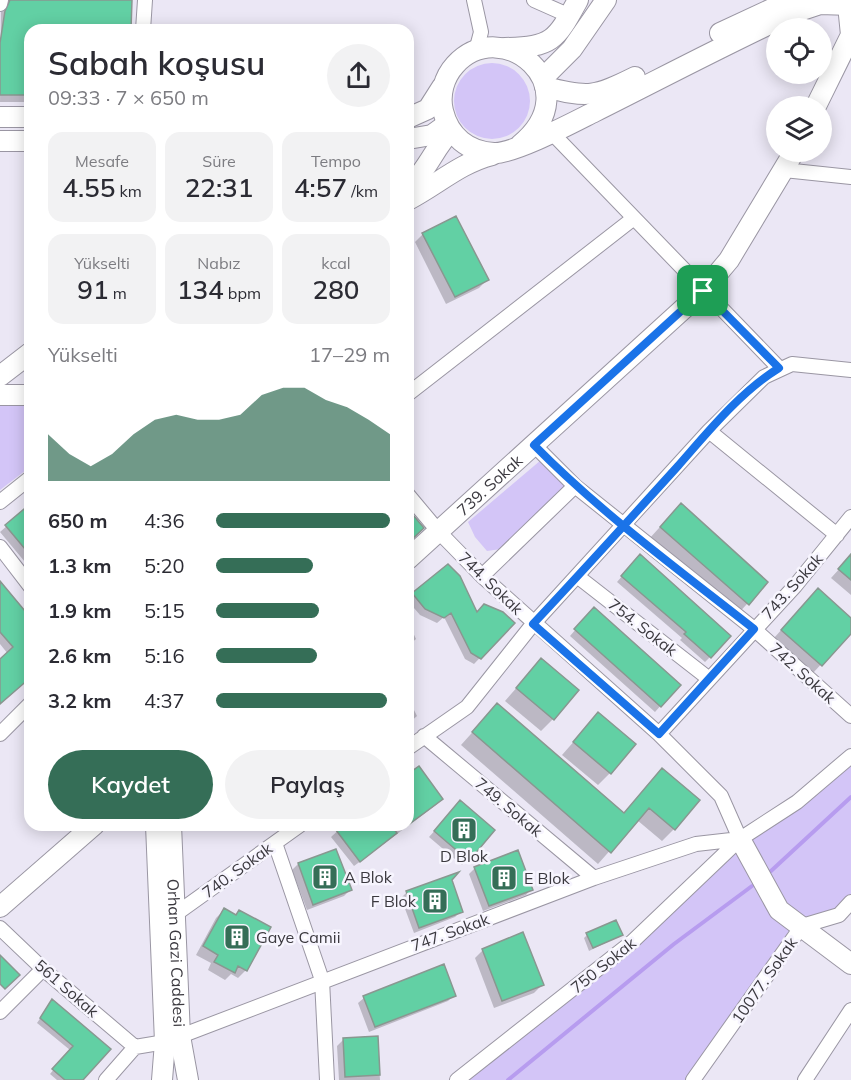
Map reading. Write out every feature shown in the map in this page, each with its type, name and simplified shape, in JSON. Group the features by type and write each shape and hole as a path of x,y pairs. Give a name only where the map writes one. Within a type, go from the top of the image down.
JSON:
{"street":[{"path":"143,24 145,0"},
{"path":"474,0 481,32 476,51"},
{"path":"414,115 428,109 455,64 476,51 548,43 574,8 534,0"},
{"path":"544,83 572,49 606,0"},
{"path":"544,83 580,96 595,95 791,0"},
{"path":"414,196 449,176 460,166 552,134 793,13 820,4 848,3 851,35 821,96"},
{"path":"503,48 531,62 544,83 547,99 544,119 534,134 520,145"},
{"path":"444,82 441,102 449,128 458,140 476,150 496,154"},
{"path":"0,117 24,117"},
{"path":"414,138 432,135 449,128"},
{"path":"414,181 421,175 449,128"},
{"path":"552,134 779,368"},
{"path":"0,141 24,141"},
{"name":"739. Sokak","path":"414,554 703,291 729,260 789,162"},
{"path":"784,171 851,177"},
{"path":"414,389 634,218"},
{"path":"0,376 24,358"},
{"path":"414,744 467,707 533,624 709,431 764,377 779,368 792,364 851,370"},
{"path":"0,395 24,395"},
{"path":"709,431 837,535"},
{"name":"742. Sokak","path":"534,445 575,486 754,629 851,716"},
{"path":"0,502 24,483"},
{"path":"482,576 575,486"},
{"name":"744. Sokak","path":"414,502 439,532 482,576 533,624 659,734 721,796 740,839"},
{"name":"743. Sokak","path":"659,734 708,678 795,586 851,517"},
{"path":"0,547 24,578"},
{"name":"754. Sokak","path":"578,576 708,678"},
{"path":"0,734 24,710"},
{"name":"749. Sokak","path":"424,736 594,878"},
{"name":"750 Sokak","path":"458,1080 632,942 740,839 797,802 851,756"},
{"path":"0,907 87,831"},
{"path":"156,831 172,1039 162,1080"},
{"name":"Orhan Gazi Caddesi","path":"171,831 172,1039 188,1080"},
{"name":"740. Sokak","path":"173,916 292,831"},
{"path":"740,839 779,910 851,964"},
{"name":"747. Sokak","path":"135,1047 172,1039 594,878 696,844 740,839"},
{"path":"275,843 322,980 327,1080"},
{"name":"10077. Sokak","path":"693,1080 802,926 839,915 851,902"},
{"name":"561 Sokak","path":"0,928 43,969 135,1047"},
{"path":"0,1011 43,969"},
{"path":"805,1080 851,1010"},
{"path":"106,1080 135,1047"}],"shaded area":[{"path":"485,63 499,63 513,69 524,80 530,94 527,116 519,128 499,139 485,139 471,133 460,122 454,108 454,94 460,80 471,69"},
{"path":"0,404 24,405 24,472 0,490"},
{"path":"541,460 570,485 501,549 487,551 475,537 468,522"},
{"path":"851,756 851,902 802,926 693,1080 457,1080 528,1026 740,839"}],"building":[{"path":"10,0 132,0 131,24 24,24 24,95 0,95 0,43 5,11"},
{"path":"456,216 489,280 455,297 422,233"},
{"path":"681,503 768,582 749,605 660,527"},
{"path":"24,509 24,548 5,525"},
{"path":"414,516 424,528 414,537"},
{"path":"640,554 731,636 711,658 684,634 686,632 621,576"},
{"path":"851,554 851,580 838,569"},
{"path":"448,564 460,576 477,612 484,604 503,612 515,623 481,659 471,653 451,613 444,618 425,609 414,595 414,591"},
{"path":"0,581 24,610 24,683 0,704 0,659 13,647 0,632"},
{"path":"818,588 851,618 851,634 822,666 781,630"},
{"path":"594,607 681,685 661,707 574,629"},
{"path":"541,658 579,690 554,720 516,688"},
{"path":"497,703 624,813 662,768 700,800 675,830 649,808 611,853 472,732"},
{"path":"598,712 636,744 611,774 573,742"},
{"path":"419,766 443,799 414,821 414,770"},
{"name":"D Blok","path":"460,800 495,830 469,861 434,831"},
{"path":"337,831 396,831 397,833 360,862"},
{"name":"A Blok","path":"336,849 352,890 313,905 298,863"},
{"name":"E Blok","path":"518,850 533,890 489,906 474,867"},
{"name":"F Blok","path":"459,872 452,880 463,912 419,928 406,891"},
{"name":"Gaye Camii","path":"224,908 236,915 239,910 271,927 247,971 238,966 235,973 214,962 218,955 203,946"},
{"path":"616,920 623,935 593,948 586,933"},
{"path":"523,932 544,985 502,1001 482,949"},
{"path":"0,955 20,975 5,989 0,984"},
{"path":"444,964 456,996 375,1027 363,996"},
{"path":"52,999 111,1049 83,1080 65,1080 52,1069 73,1046 40,1018"},
{"path":"378,1036 380,1075 345,1077 343,1038"}],"waterway":[{"path":"771,871 851,797"},
{"path":"508,1080 674,944 752,886"}],"place":[{"name":"D Blok","path":"464,830"},
{"name":"A Blok","path":"325,877"},
{"name":"E Blok","path":"504,878"},
{"name":"F Blok","path":"435,901"},
{"name":"Gaye Camii","path":"237,937"}],"route":[{"path":"703,291 534,445 575,486 624,525 754,629 659,734 533,624 578,576 624,525 709,431 764,377 779,368 703,291"}]}
